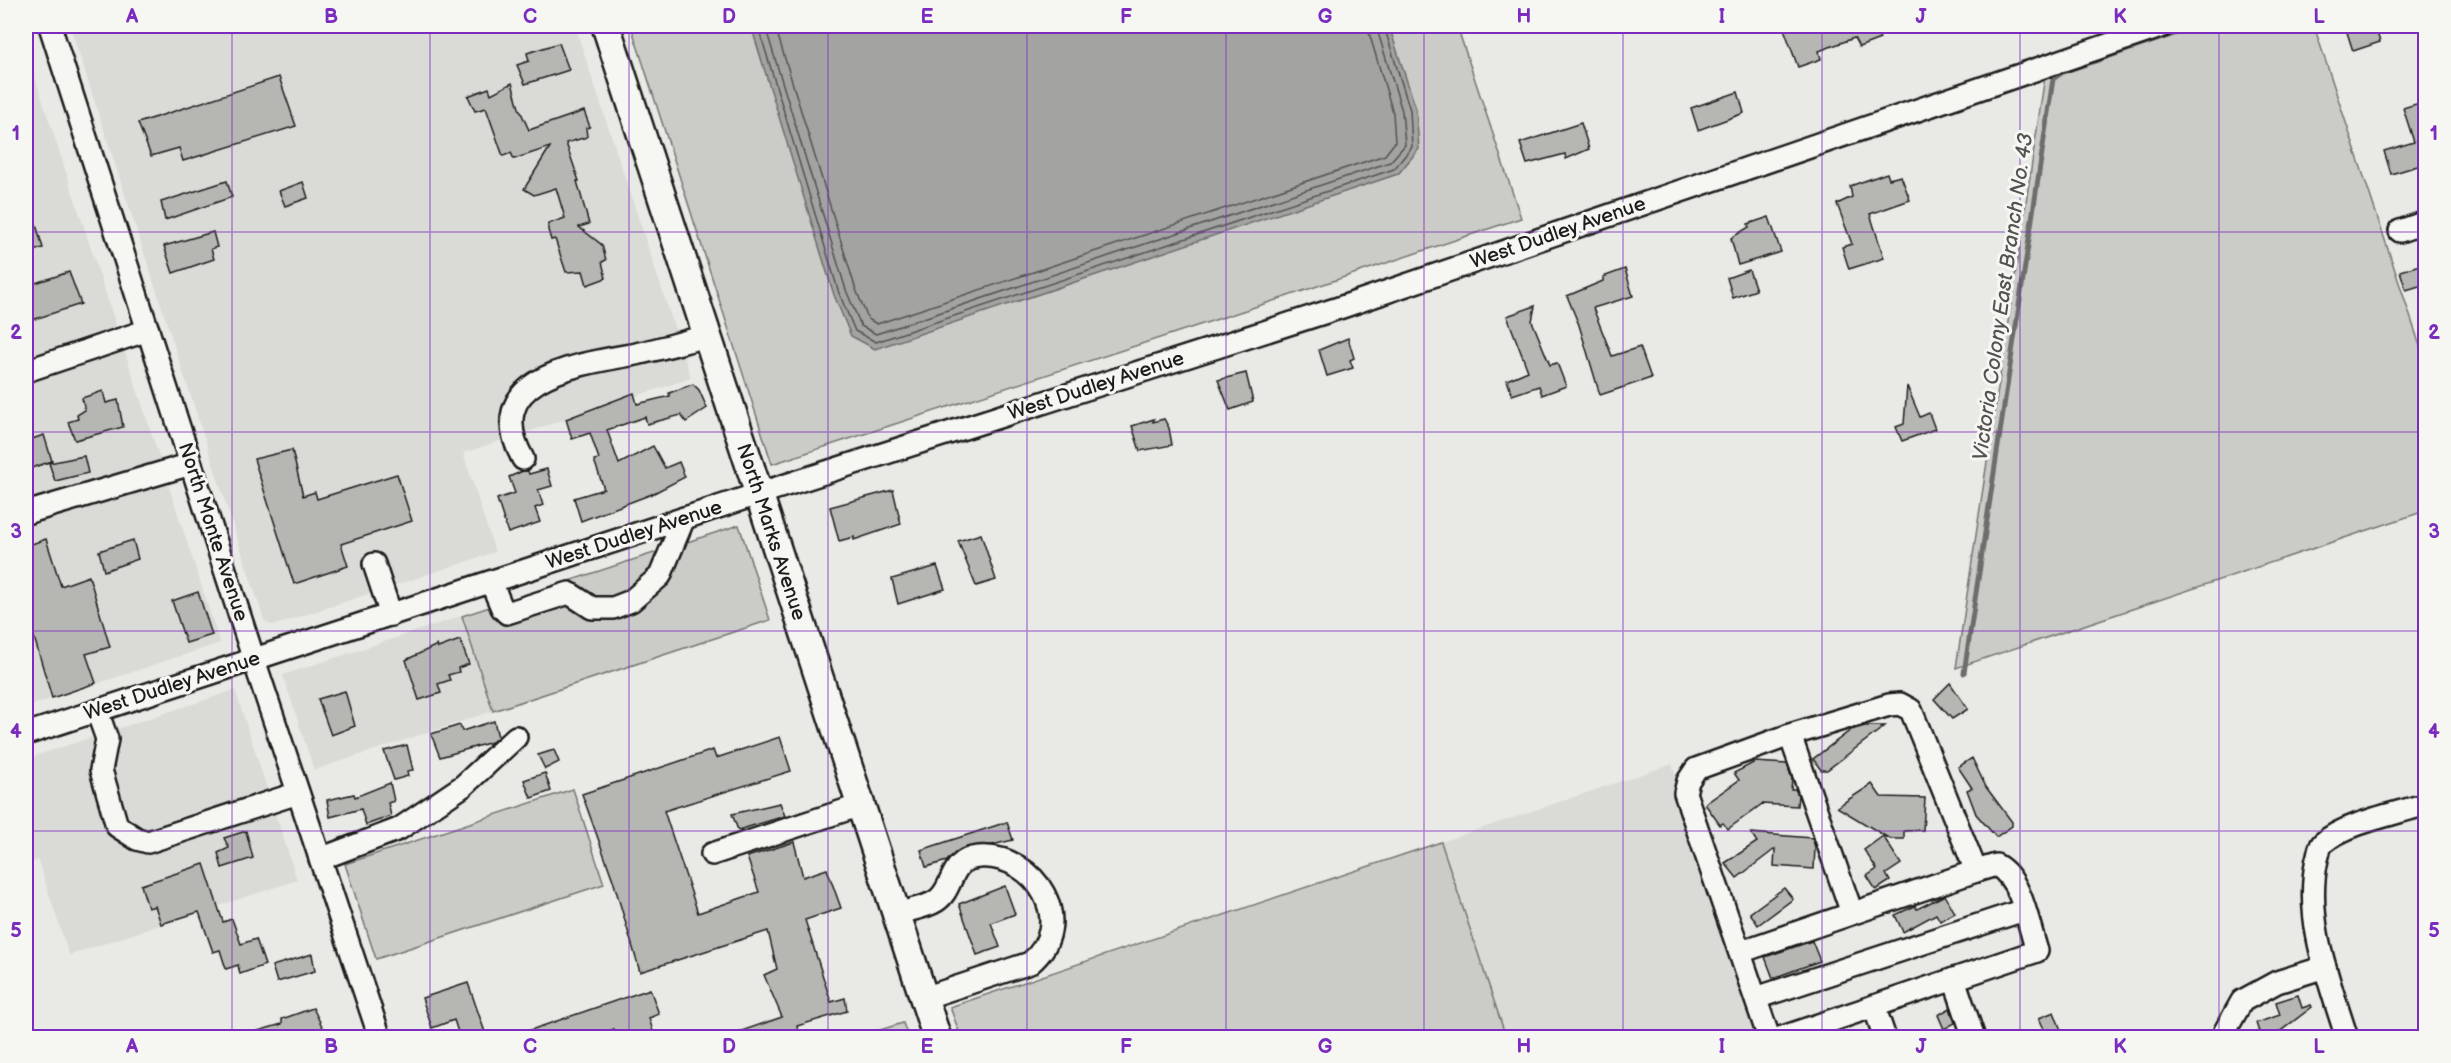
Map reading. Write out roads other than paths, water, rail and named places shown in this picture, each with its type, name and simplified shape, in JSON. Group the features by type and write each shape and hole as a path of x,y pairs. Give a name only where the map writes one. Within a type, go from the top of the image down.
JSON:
{"main road":[{"name":"North Marks Avenue","path":"606,26 937,1038"}],"street":[{"name":"North Monte Avenue","path":"50,26 254,660 380,1038"},
{"name":"West Dudley Avenue","path":"27,727 97,711 684,518 1342,307 2163,26"},
{"path":"2400,231 2426,222"},
{"path":"26,371 148,330"},
{"path":"523,459 516,445 511,426 511,414 520,398 545,376 583,364 658,349 707,336"},
{"path":"26,513 191,464"},
{"path":"491,582 502,608 507,613 569,593 592,608 613,608 631,601 660,576 684,518"},
{"path":"374,564 391,615"},
{"path":"1770,1038 1685,793 1696,769 1790,735 1889,705 1900,704 1911,710 1976,871"},
{"path":"97,711 107,739 101,770 106,795 117,826 137,839 148,842 298,793"},
{"path":"1790,735 1852,914"},
{"path":"320,859 399,829 463,786 516,737"},
{"path":"2347,1038 2325,967 2313,913 2315,868 2320,845 2335,833 2426,804"},
{"path":"712,854 861,805"},
{"path":"896,914 937,900 948,887 953,872 963,862 977,857 1015,863 1029,873 1038,884 1049,911 1052,929 1048,942 1040,955 1029,963 924,998"},
{"path":"1740,952 1996,865 2006,870 2013,880 2037,951 1780,1038"},
{"path":"1756,998 2024,910"},
{"path":"2224,1038 2224,1033 2242,1001 2277,982 2325,967"},
{"path":"1954,979 1974,1038"},
{"path":"1874,1006 1886,1038"}],"water":[{"path":"751,26 1389,26 1416,109 1419,149 1398,174 875,349 851,336 834,295"}],"waterway":[{"name":"Victoria Colony East Branch No. 43","path":"1964,673 2053,79 2063,72 2198,26"}]}
